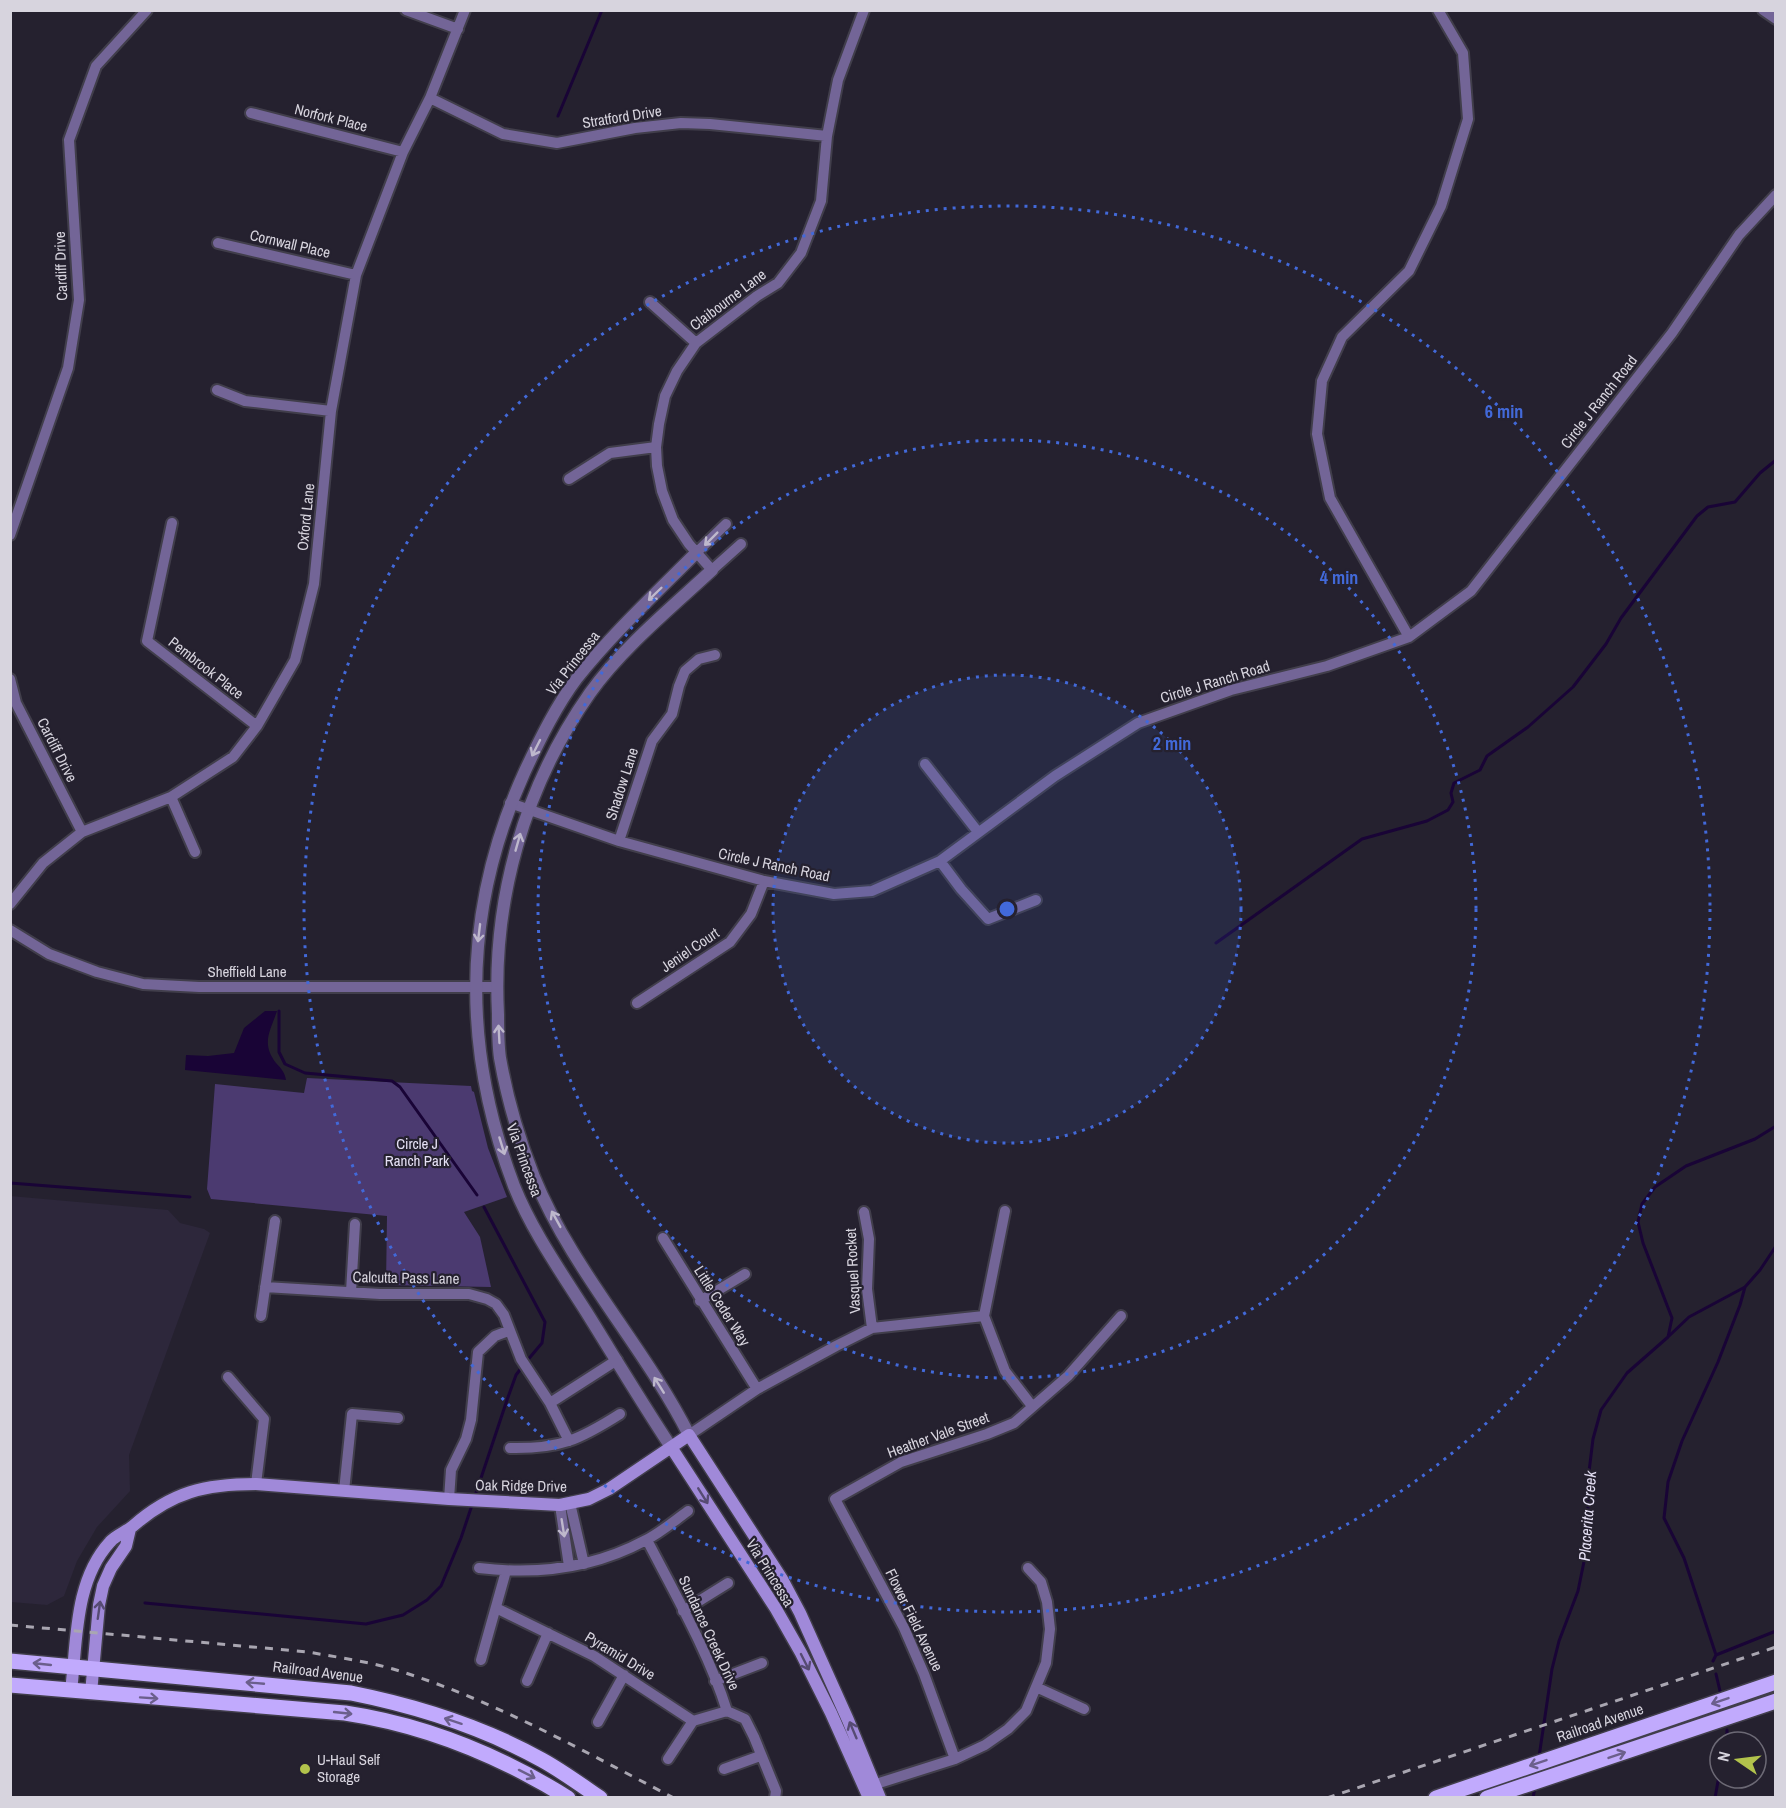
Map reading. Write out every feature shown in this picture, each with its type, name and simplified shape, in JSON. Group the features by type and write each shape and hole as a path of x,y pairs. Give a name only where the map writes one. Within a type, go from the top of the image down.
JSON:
{"main road":[{"name":"Oak Ridge Drive","path":"71,1691 79,1614 89,1578 98,1558 111,1540 130,1529 148,1513 170,1499 190,1491 227,1484 256,1484 449,1499 565,1504 589,1499 609,1489 689,1435"},
{"name":"Via Princessa","path":"689,1435 791,1596 821,1658 873,1793"},
{"name":"Via Princessa","path":"671,1447 776,1609 873,1793"},
{"name":"Oak Ridge Drive","path":"91,1693 99,1605 103,1586 111,1568 126,1546 130,1529"},
{"name":"Railroad Avenue","path":"10,1660 351,1693 394,1701 464,1724 507,1743 542,1760 600,1797"},
{"name":"Railroad Avenue","path":"1436,1797 1776,1682"},
{"path":"10,1685 381,1718 425,1730 484,1752 568,1797"},
{"path":"1487,1797 1776,1701"}],"street":[{"name":"Cardiff Drive","path":"10,535 68,368 79,300 69,140 96,66 147,10"},
{"path":"406,10 458,29"},
{"name":"Oxford Lane","path":"10,904 43,863 82,832 171,797 233,757 257,726 295,660 314,584 331,411 356,275 403,152 430,98 465,10"},
{"name":"Claibourne Lane","path":"712,570 696,553 673,520 662,491 656,447 658,424 665,396 677,371 696,343 778,283 801,253 821,201 826,136 838,80 864,10"},
{"path":"1409,637 1330,498 1317,434 1322,381 1342,337 1409,271 1441,206 1468,119 1463,53 1438,10"},
{"path":"1763,10 1776,19"},
{"name":"Stratford Drive","path":"430,98 503,134 557,143 635,128 681,123 826,136"},
{"name":"Norfork Place","path":"251,113 403,152"},
{"name":"Circle J Ranch Road","path":"510,803 619,841 764,881 834,894 872,891 940,861 1055,776 1138,723 1231,690 1327,666 1409,637 1471,591 1672,333 1739,235 1776,195"},
{"name":"Cornwall Place","path":"218,243 356,275"},
{"path":"650,302 696,343"},
{"path":"217,390 245,401 331,411"},
{"path":"569,479 610,453 656,447"},
{"name":"Pembrook Place","path":"171,523 147,641 257,726"},
{"name":"Via Princessa","path":"671,1447 535,1230 515,1186 494,1120 484,1078 478,1038 476,987 478,942 488,876 510,803 555,712 576,679 622,627 726,524"},
{"name":"Via Princessa","path":"689,1435 572,1248 535,1177 510,1099 500,1056 496,987 498,934 516,846 528,809 566,730 592,691 636,640 741,544"},
{"name":"Shadow Lane","path":"619,841 652,741 672,714 685,671 699,659 715,655"},
{"name":"Cardiff Drive","path":"10,679 16,703 82,832"},
{"path":"925,764 978,832"},
{"path":"171,797 195,852"},
{"path":"940,861 988,919 1036,900"},
{"name":"Jeniel Court","path":"637,1003 730,942 751,914 764,881"},
{"name":"Sheffield Lane","path":"10,930 49,954 97,972 143,984 199,987 496,987"},
{"path":"1005,1211 984,1316 1005,1371 1032,1406"},
{"name":"Vasquel Rocket","path":"864,1212 869,1239 867,1289 872,1328"},
{"path":"261,1316 275,1221"},
{"path":"351,1292 355,1224"},
{"name":"Little Ceder Way","path":"663,1238 700,1301 757,1389"},
{"path":"700,1301 745,1274"},
{"name":"Calcutta Pass Lane","path":"265,1287 380,1294 470,1294 487,1299 496,1304 504,1315 508,1331 521,1359 550,1403 569,1441"},
{"name":"Oak Ridge Drive","path":"689,1435 757,1389 872,1328 984,1316"},
{"name":"Heather Vale Street","path":"835,1499 901,1462 987,1434 1014,1422 1068,1376 1121,1316"},
{"path":"449,1499 452,1470 466,1439 471,1420 478,1352 495,1336 508,1331"},
{"path":"550,1403 617,1360"},
{"path":"228,1377 264,1419 256,1484"},
{"path":"344,1491 352,1414 398,1419"},
{"path":"510,1448 539,1448 569,1441 589,1434 620,1414"},
{"name":"Flower Field Avenue","path":"835,1499 904,1628 924,1674 955,1759"},
{"path":"565,1504 584,1564"},
{"path":"565,1504 569,1566"},
{"path":"479,1568 506,1571 553,1570 603,1559 647,1540 688,1511"},
{"name":"Sundance Creek Drive","path":"647,1540 683,1611 727,1711 745,1719 754,1737 776,1791 775,1797"},
{"path":"873,1793 985,1746 1008,1729 1026,1711 1046,1663 1050,1629 1047,1602 1041,1582 1028,1568"},
{"path":"481,1660 506,1571"},
{"path":"683,1611 728,1583"},
{"name":"Pyramid Drive","path":"496,1608 594,1656 693,1721"},
{"path":"527,1681 548,1633"},
{"path":"715,1681 762,1663"},
{"path":"598,1722 624,1675"},
{"path":"1036,1687 1084,1709"},
{"path":"669,1759 693,1721 727,1711"},
{"path":"724,1769 760,1756"}],"shaded area":[{"path":"265,1011 277,1011 268,1043 271,1056 285,1075 286,1080 185,1070 186,1055 208,1056 234,1053 244,1028"},
{"path":"10,1196 168,1210 180,1223 204,1229 210,1233 129,1455 130,1491 97,1527 77,1561 64,1596 47,1605 11,1602"}],"green space":[{"name":"Circle J Ranch Park","path":"307,1078 471,1086 488,1148 507,1197 464,1212 480,1237 491,1287 386,1285 387,1216 211,1199 207,1189 215,1084 304,1093"}],"waterway":[{"path":"558,116 602,10"},
{"path":"1216,943 1362,839 1427,821 1448,810 1453,802 1451,793 1454,783 1480,770 1487,756 1528,727 1573,687 1697,516 1708,507 1735,502 1760,473 1776,460"},
{"path":"279,1011 279,1052 285,1064 305,1073 392,1081 400,1087 477,1195"},
{"name":"Placerita Creek","path":"1539,1757 1552,1669 1559,1641 1578,1591 1588,1542 1588,1480 1593,1439 1601,1410 1627,1373 1668,1337 1672,1318 1643,1243 1638,1222 1642,1204 1655,1187 1686,1166 1755,1139 1776,1126"},
{"path":"10,1183 190,1197"},
{"path":"484,1207 545,1322 542,1343 526,1362"},
{"path":"1669,1336 1689,1317 1745,1287 1776,1246"},
{"path":"1716,1655 1684,1558 1664,1518 1668,1482 1682,1441 1718,1362 1745,1287"},
{"path":"475,1496 516,1375 522,1367"},
{"path":"145,1603 366,1624 403,1615 427,1600 441,1586 472,1505"},
{"path":"1713,1661 1716,1655 1776,1631"},
{"path":"1716,1674 1720,1691"},
{"name":"Placerita Creek","path":"1533,1798 1535,1787"},
{"path":"1715,1798 1716,1790"}],"railway":[{"path":"10,1625 308,1652 382,1666 466,1695 571,1744 674,1798"},
{"path":"1327,1798 1776,1647"}],"place":[{"name":"U-Haul Self Storage","path":"305,1769"}]}
